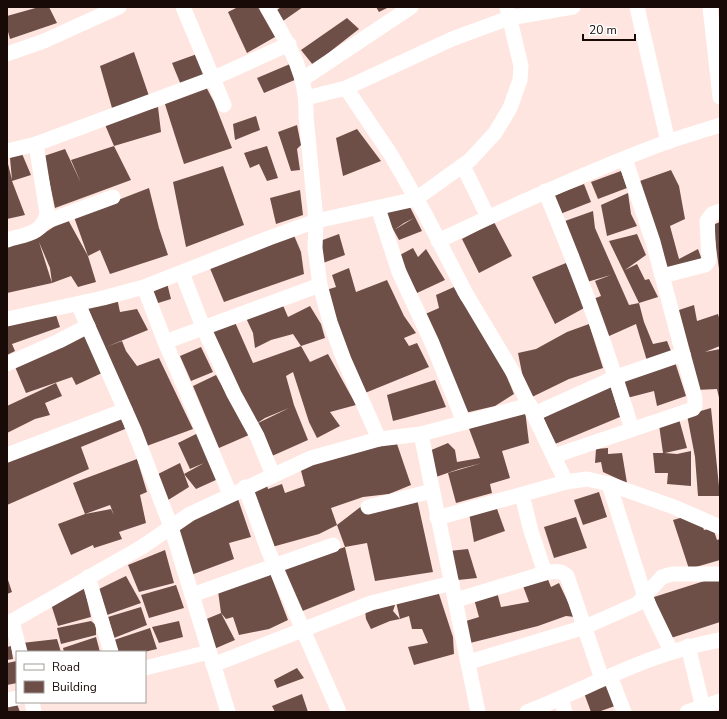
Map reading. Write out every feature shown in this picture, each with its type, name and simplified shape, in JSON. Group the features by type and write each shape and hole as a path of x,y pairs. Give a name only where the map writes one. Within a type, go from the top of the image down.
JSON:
{"street":[{"path":"7,54 44,41 119,7"},
{"path":"183,7 224,105"},
{"path":"267,7 289,44 303,79 306,98 306,124 316,221 315,248 320,285 330,322 344,360 379,439"},
{"path":"303,79 411,7"},
{"path":"637,7 668,142"},
{"path":"710,7 720,97"},
{"path":"306,98 346,88 508,12 566,8"},
{"path":"7,319 78,304 144,287 316,221 378,208 416,198 463,166 495,133 510,108 520,80 521,66 508,12"},
{"path":"7,151 36,144 214,78 289,44"},
{"path":"346,88 391,155 416,198 438,241 532,409 566,482"},
{"path":"438,241 545,191 668,142 720,125"},
{"path":"7,240 37,231 45,222 47,214 36,144"},
{"path":"554,456 693,409 695,406 662,276 625,159"},
{"path":"463,166 488,217"},
{"path":"545,191 575,263 616,377 632,429"},
{"path":"45,222 113,197"},
{"path":"378,208 399,272 432,343 464,422"},
{"path":"662,276 705,265 709,260 707,221 712,214 720,211"},
{"path":"182,272 203,327 234,394 257,436 273,475"},
{"path":"165,342 320,285"},
{"path":"144,287 165,342 230,494"},
{"path":"78,304 125,410 171,527 228,712"},
{"path":"7,364 59,341 88,326"},
{"path":"20,651 9,622 142,547 190,514 245,487 311,458 379,439 421,434 464,422 532,409 616,377 683,354"},
{"path":"7,455 125,410"},
{"path":"421,434 437,518 469,662 478,712"},
{"path":"437,518 566,482 587,480 609,484 719,525"},
{"path":"609,484 645,597 671,651"},
{"path":"245,487 276,566 339,712"},
{"path":"368,507 432,491"},
{"path":"522,495 531,531 545,573"},
{"path":"192,596 333,545"},
{"path":"456,600 545,573 558,571 567,576 585,627 606,678 624,712"},
{"path":"469,662 585,627 637,604 662,577 672,574 720,574"},
{"path":"88,577 111,651"},
{"path":"146,668 211,659 303,629 371,603 452,583"},
{"path":"527,712 563,705 606,678 671,651 720,640"},
{"path":"688,646 704,709"},
{"path":"687,712 704,709 720,701"}],"building":[{"path":"39,7 49,7 57,23 10,39 7,28 7,16"},
{"path":"238,7 258,7 275,37 247,53 228,12"},
{"path":"281,7 303,7 283,21 277,10"},
{"path":"376,7 389,7 379,12"},
{"path":"347,18 359,29 313,65 301,50"},
{"path":"134,52 149,96 112,108 100,66"},
{"path":"197,54 205,77 181,85 172,63"},
{"path":"290,64 297,79 264,93 257,78"},
{"path":"204,83 214,102 232,148 184,164 163,98"},
{"path":"158,107 161,132 114,146 103,120"},
{"path":"256,116 260,130 235,140 233,124"},
{"path":"297,125 301,145 297,149 300,170 291,171 278,132"},
{"path":"357,129 381,161 343,176 336,138"},
{"path":"114,146 131,180 55,208 44,156 65,149 81,183 71,160"},
{"path":"267,146 278,178 267,181 259,164 250,168 244,153"},
{"path":"20,149 31,175 12,181 25,215 7,219 7,160 12,180 10,158"},
{"path":"223,166 244,225 186,247 173,182"},
{"path":"671,170 679,186 685,219 670,226 679,259 698,249 702,260 666,271 637,182"},
{"path":"621,171 627,188 598,199 591,182"},
{"path":"584,184 591,202 560,214 553,196"},
{"path":"149,188 159,228 168,255 110,274 100,250 88,256 74,217"},
{"path":"300,190 303,215 276,224 270,198"},
{"path":"628,193 631,214 637,226 607,236 601,205"},
{"path":"410,207 422,231 399,240 383,211"},
{"path":"593,211 595,228 629,305 639,303 644,322 653,344 667,341 671,351 647,361 636,324 607,337 593,299 601,296 595,281 611,275 587,282 578,253 565,221"},
{"path":"67,218 88,256 96,282 78,287 71,276 52,283 7,293 7,247 37,238","holes":["39,242 50,268 52,283"]},
{"path":"494,222 512,256 479,273 462,239"},
{"path":"720,222 719,269 715,239 715,224"},
{"path":"293,233 301,252 304,274 224,302 209,266"},
{"path":"339,234 345,255 323,263 320,241"},
{"path":"637,234 646,255 625,270 637,264 645,280 649,279 658,297 639,303 609,241"},
{"path":"413,248 418,257 426,249 445,280 417,293 398,256"},
{"path":"566,263 586,307 555,324 532,277"},
{"path":"349,268 356,292 387,280 404,316 416,333 404,338 409,346 417,343 429,367 365,393 353,368 326,290 336,287 332,275"},
{"path":"167,283 171,299 155,304 149,289"},
{"path":"454,287 461,300 480,323 504,370 514,394 495,406 465,413 423,315 439,308 436,295"},
{"path":"117,298 120,312 137,309 148,330 106,347 122,341 126,351 137,366 159,358 193,429 144,447 88,308"},
{"path":"282,303 288,317 310,306 321,324 325,338 301,346 293,334 271,340 255,348 253,333 246,318"},
{"path":"694,305 697,321 718,314 720,321 720,346 705,352 720,349 720,402 717,389 696,390 676,311"},
{"path":"55,312 60,327 12,344 15,351 7,355 7,324"},
{"path":"234,320 253,363 301,346 310,362 328,354 356,405 330,412 340,426 317,438 309,422 293,372 286,376 294,405 308,440 272,456 256,424 210,330","holes":["289,408 256,424 265,418"]},
{"path":"589,324 603,368 569,379 532,397 523,378 518,353 536,349 567,332"},
{"path":"84,334 102,373 76,385 72,377 26,393 13,362"},
{"path":"201,347 213,372 191,381 180,356"},
{"path":"675,362 686,396 657,406 654,391 627,398 624,380"},
{"path":"216,375 249,435 219,448 193,386"},
{"path":"435,380 446,407 393,421 387,395"},
{"path":"56,383 62,396 45,403 50,415 35,419 7,433 7,406"},
{"path":"610,385 620,417 555,444 542,414"},
{"path":"711,408 720,496 698,496 695,457 687,415"},
{"path":"525,410 529,443 502,451 510,478 490,484 492,493 456,503 448,473 482,463 459,469 436,477 429,451 448,443 455,450 457,462 480,458 468,426"},
{"path":"122,417 125,429 81,447 89,469 7,505 7,459"},
{"path":"679,419 687,448 665,453 677,454 691,451 691,486 667,484 668,473 655,473 653,453 663,453 659,425"},
{"path":"198,433 218,479 196,489 184,474 204,463 190,469 178,443"},
{"path":"396,441 411,485 389,494 363,497 331,508 337,525 319,534 272,547 248,491 266,482 268,489 282,484 285,493 305,486 300,467"},
{"path":"608,448 608,454 622,453 627,483 603,472 601,462 595,463 596,449"},
{"path":"137,459 147,492 140,495 146,523 119,532 122,539 94,548 93,545 71,555 58,524 85,514 73,483","holes":["110,505 114,515 111,509 85,514"]},
{"path":"180,463 189,487 165,502 156,475"},
{"path":"599,492 607,517 583,525 574,500"},
{"path":"237,496 251,537 229,543 234,559 191,575 176,530"},
{"path":"417,499 433,572 375,581 367,543 345,547 337,525 363,505 365,514"},
{"path":"496,506 505,531 474,542 469,513"},
{"path":"687,516 701,521 704,530 713,528 717,540 720,539 720,560 689,569 673,520"},
{"path":"576,517 587,548 554,558 544,527"},
{"path":"345,547 355,590 300,612 282,568"},
{"path":"468,549 477,578 458,580 449,551"},
{"path":"165,550 174,583 139,592 128,565"},
{"path":"270,573 288,620 269,629 239,635 233,617 226,619 221,613 218,591"},
{"path":"126,576 141,603 107,615 99,589"},
{"path":"720,576 720,622 668,639 654,597"},
{"path":"7,577 12,592 7,594"},
{"path":"547,577 551,587 559,583 575,617 566,616 538,626 470,643 466,621 479,617 474,599 497,592 501,607 529,602 523,586"},
{"path":"176,585 184,608 149,618 141,595"},
{"path":"84,587 91,617 58,626 50,601"},
{"path":"438,591 453,637 454,654 414,665 408,647 428,643 422,629 412,629 409,616 400,619 396,602"},
{"path":"396,602 393,611 400,619 390,621 371,629 366,619 365,610"},
{"path":"141,607 147,625 114,638 108,617"},
{"path":"221,613 235,640 214,649 204,620"},
{"path":"91,621 96,625 96,635 61,644 57,628"},
{"path":"179,621 183,637 159,643 152,627"},
{"path":"150,628 157,649 146,652 117,651 114,640"},
{"path":"96,637 100,651 64,651 63,648"},
{"path":"57,639 61,651 24,651 22,643"},
{"path":"11,646 13,659 7,660 7,647"},
{"path":"16,661 16,683 7,685 7,663"},
{"path":"297,668 304,678 277,688 274,680"},
{"path":"607,684 615,706 598,712 591,712 584,693"},
{"path":"302,694 308,712 275,712 272,706"},
{"path":"17,704 20,712 7,712 7,707"}]}
